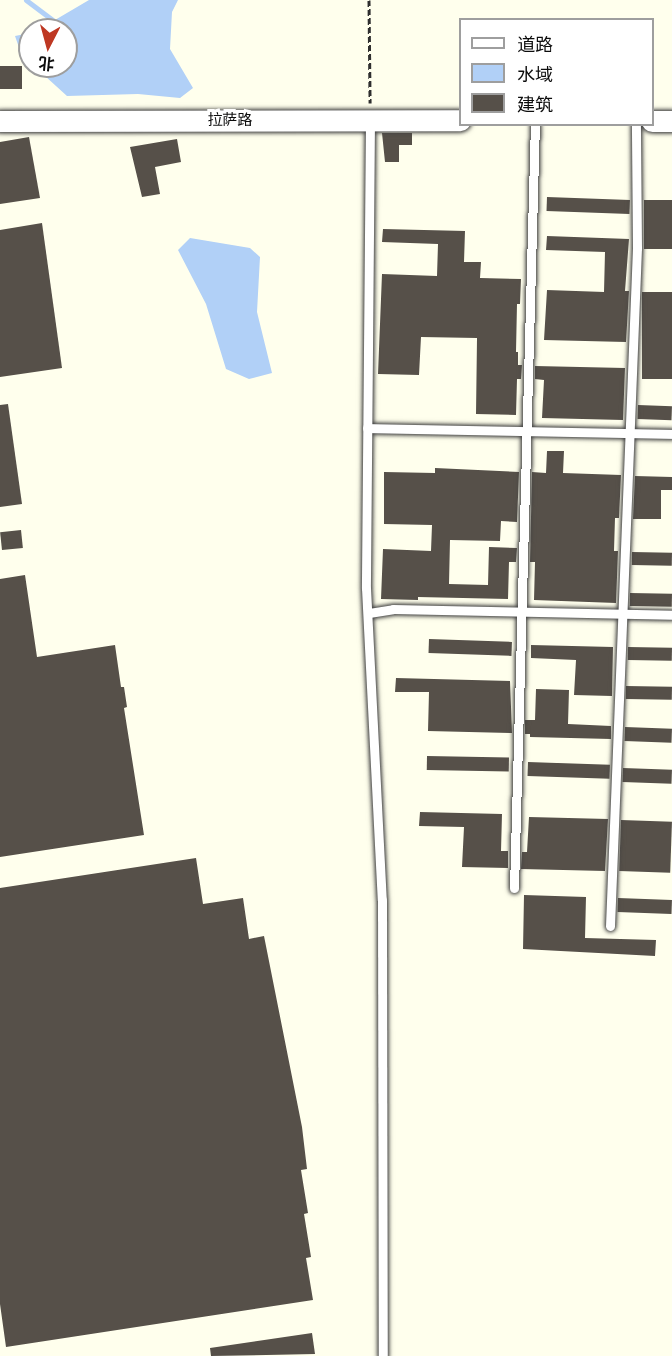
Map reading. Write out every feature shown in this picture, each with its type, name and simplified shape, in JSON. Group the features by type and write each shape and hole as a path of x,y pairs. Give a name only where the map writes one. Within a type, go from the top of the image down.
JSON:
{"street":[{"name":"拉萨路","path":"0,121 459,120"},
{"path":"654,121 672,121"}],"lane":[{"path":"370,119 366,588 382,900 383,1356"},
{"path":"514,888 535,126"},
{"path":"610,926 637,248 636,126"},
{"path":"367,428 672,435"},
{"path":"369,613 393,609 622,612 672,615"}],"path":[{"path":"369,0 370,119"}],"water":[{"path":"89,0 178,0 172,12 170,49 193,88 180,98 138,94 67,96 47,78 78,78 78,18 58,18"},
{"path":"190,238 250,248 260,257 257,312 272,373 249,379 226,369 206,304 178,250"}],"building":[{"path":"0,66 18,66 18,78 22,78 22,89 0,89"},
{"path":"382,133 412,133 412,145 399,145 399,162 385,162"},
{"path":"29,137 40,198 0,204 0,142"},
{"path":"177,139 181,162 155,167 160,194 142,197 130,147"},
{"path":"547,197 630,200 629,214 547,211"},
{"path":"644,200 672,200 672,249 644,249"},
{"path":"42,223 62,368 0,377 0,230"},
{"path":"383,229 465,231 464,262 481,262 480,278 521,279 520,304 517,304 516,352 518,352 518,365 522,365 521,379 517,379 516,415 476,414 477,338 421,337 419,375 378,374 382,274 437,276 438,244 382,242"},
{"path":"547,236 629,239 625,291 629,291 626,342 544,340 547,290 604,292 605,252 546,250"},
{"path":"642,292 672,292 672,379 642,379"},
{"path":"535,366 625,368 623,420 542,418 544,380 535,379"},
{"path":"8,404 22,504 0,507 0,405"},
{"path":"638,405 672,406 671,420 638,419"},
{"path":"547,451 564,451 563,473 621,475 619,518 615,518 614,551 618,551 616,603 534,600 535,562 530,562 532,472 546,473"},
{"path":"435,468 519,472 517,522 501,521 500,541 450,540 449,584 488,585 489,547 517,548 516,562 509,562 508,599 418,597 418,600 381,599 383,549 431,551 432,525 384,524 384,472 435,473"},
{"path":"635,476 672,477 672,490 661,490 661,519 633,519"},
{"path":"21,530 23,548 2,550 0,532"},
{"path":"632,552 672,553 672,566 632,565"},
{"path":"25,575 37,657 115,645 121,687 124,687 127,707 124,708 144,835 0,857 0,579"},
{"path":"630,593 672,594 672,607 630,606"},
{"path":"429,639 512,642 511,656 429,653"},
{"path":"531,645 613,647 612,696 574,695 576,660 531,658"},
{"path":"628,647 672,648 672,661 628,660"},
{"path":"396,678 510,681 512,733 428,731 429,692 395,692"},
{"path":"626,686 672,687 672,700 626,699"},
{"path":"536,689 569,690 568,724 611,726 611,739 530,737 530,734 525,734 525,720 535,720"},
{"path":"625,727 672,729 671,743 625,741"},
{"path":"427,756 509,757 509,771 427,770"},
{"path":"528,762 610,765 609,779 528,776"},
{"path":"623,768 672,770 671,784 623,782"},
{"path":"420,812 502,814 501,851 508,851 508,868 462,867 464,827 419,826"},
{"path":"529,817 608,819 605,871 521,869 522,852 527,852"},
{"path":"621,820 672,822 670,873 619,871"},
{"path":"196,858 203,904 243,898 249,939 264,936 302,1127 307,1169 301,1170 308,1213 304,1214 311,1257 306,1258 313,1300 6,1347 0,1304 0,888"},
{"path":"524,895 586,897 585,938 656,940 655,956 523,949"},
{"path":"618,898 672,900 671,914 618,912"},
{"path":"312,1333 315,1354 211,1356 210,1348"}],"waterway":[{"path":"26,0 50,18"}]}
